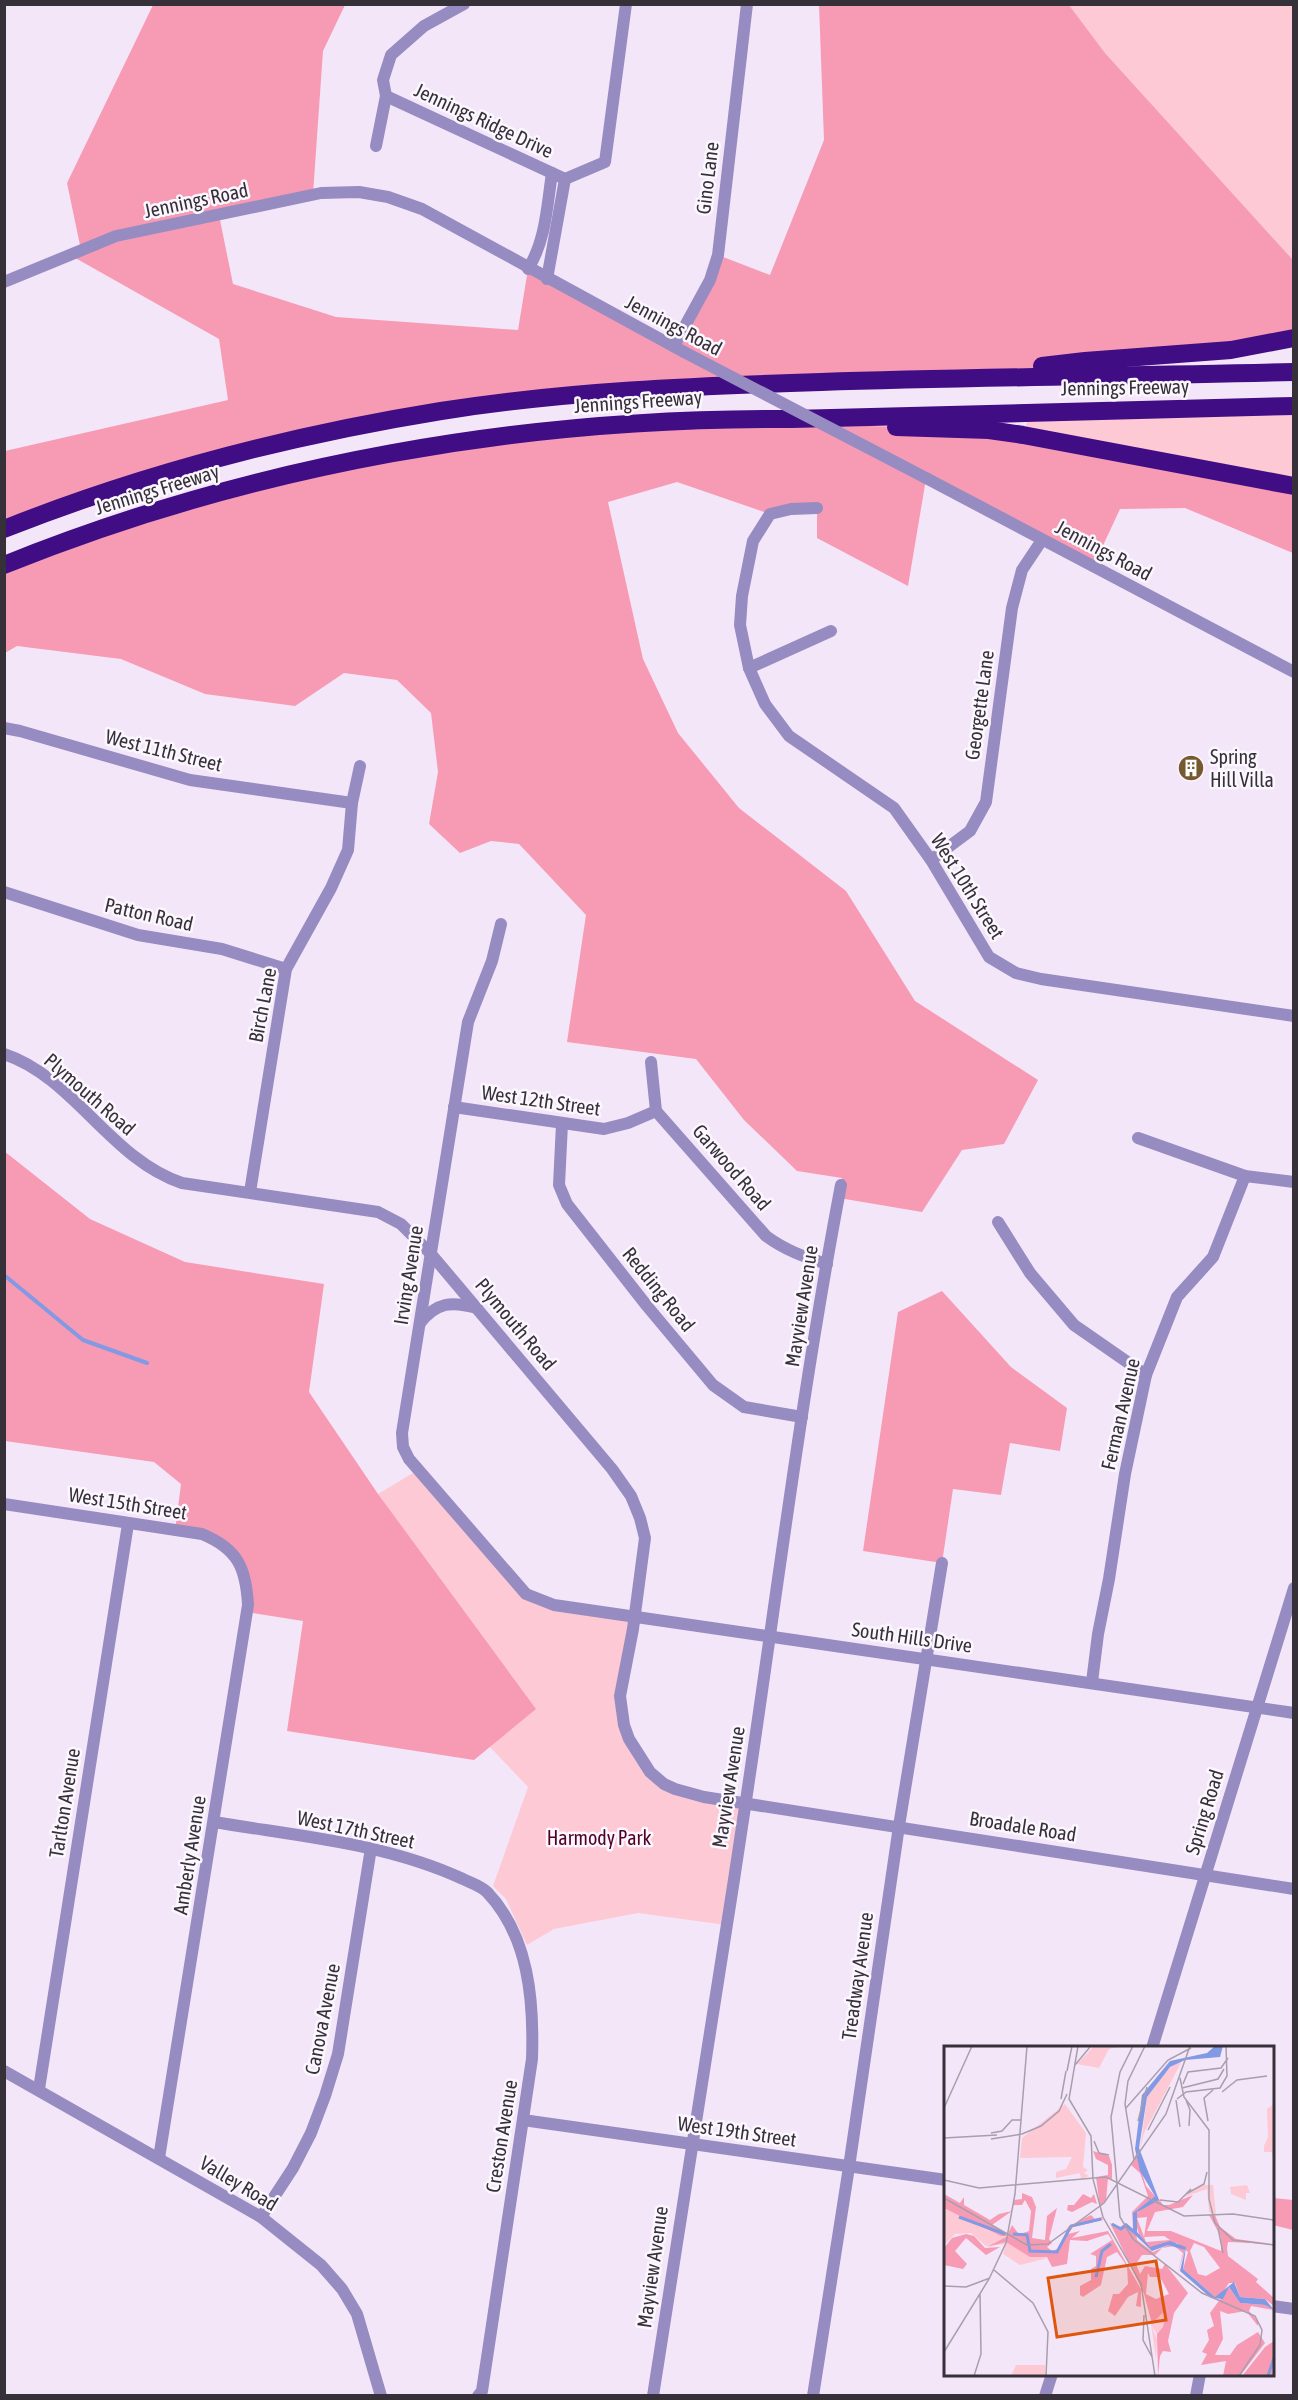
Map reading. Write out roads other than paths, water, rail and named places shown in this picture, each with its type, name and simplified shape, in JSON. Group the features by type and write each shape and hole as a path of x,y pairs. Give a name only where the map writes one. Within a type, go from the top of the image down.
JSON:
{"highway":[{"path":"974,377 1085,361 1231,350 1293,338"},
{"name":"Jennings Freeway","path":"4,529 199,463 323,433 444,410 665,387 974,377 1293,372"},
{"name":"Jennings Freeway","path":"4,565 79,536 180,504 281,477 430,446 530,432 711,418 792,419 1293,406"},
{"path":"792,419 869,426 989,430 1293,486"}],"street":[{"path":"376,146 386,96 383,80 391,55 424,26 465,4"},
{"path":"547,279 565,179 605,162 627,4"},
{"name":"Gino Lane","path":"679,349 710,280 718,255 747,4"},
{"name":"Jennings Ridge Drive","path":"386,96 565,179"},
{"path":"528,269 538,254 543,236 552,173"},
{"name":"Jennings Road","path":"4,282 116,236 330,192 359,192 388,197 422,209 528,269 1293,672"},
{"name":"West 10th Street","path":"817,508 791,509 770,514 753,541 742,596 740,625 749,668 765,704 789,736 894,808 931,860 989,957 1016,972 1041,979 1293,1016"},
{"name":"Georgette Lane","path":"931,860 970,831 986,802 1012,608 1022,570 1042,540"},
{"path":"749,668 831,631"},
{"name":"West 11th Street","path":"4,728 190,780 352,803"},
{"name":"Birch Lane","path":"250,1192 286,969 332,888 348,850 352,803 360,766"},
{"name":"Patton Road","path":"4,892 138,935 222,949 286,969"},
{"name":"Irving Avenue","path":"501,924 492,961 468,1022 402,1433 403,1447 409,1459 526,1594"},
{"name":"Plymouth Road","path":"4,1054 47,1077 151,1170 182,1182 378,1212 401,1224 431,1254 612,1469 632,1496 645,1538 620,1696 624,1725 639,1757 650,1772 664,1784 675,1789 704,1797 746,1802"},
{"path":"651,1062 656,1111"},
{"name":"West 12th Street","path":"454,1107 604,1129 628,1123 656,1111"},
{"name":"Garwood Road","path":"656,1111 766,1236 779,1246 827,1264"},
{"name":"Redding Road","path":"562,1124 559,1185 567,1204 654,1315 713,1385 744,1407 802,1417"},
{"path":"1138,1138 1245,1176 1293,1182"},
{"name":"Ferman Avenue","path":"1092,1682 1125,1474 1146,1375 1177,1297 1212,1257 1245,1176"},
{"name":"Mayview Avenue","path":"653,2396 690,2145 746,1802 802,1417 841,1185"},
{"path":"998,1222 1030,1274 1074,1325 1146,1375"},
{"path":"420,1323 427,1314 440,1306 461,1304 477,1308"},
{"name":"West 15th Street","path":"4,1504 202,1534 218,1541 238,1559"},
{"name":"Tarlton Avenue","path":"39,2089 128,1524"},
{"name":"Amberly Avenue","path":"159,2158 248,1605 246,1580 238,1559"},
{"name":"Treadway Avenue","path":"813,2396 899,1826 942,1563"},
{"name":"Spring Road","path":"1153,2046 1293,1588"},
{"name":"South Hills Drive","path":"526,1594 554,1605 1293,1713"},
{"name":"Broadale Road","path":"746,1802 1293,1889"},
{"name":"West 17th Street","path":"214,1822 371,1848 448,1872 485,1889"},
{"name":"Canova Avenue","path":"261,2217 293,2168 310,2133 335,2064 371,1848"},
{"name":"Creston Avenue","path":"478,2396 482,2391 523,2120 532,2059 533,2024 523,1956 509,1919 485,1889"},
{"name":"Valley Road","path":"4,2071 261,2217 321,2265 342,2289 357,2314 381,2396"},
{"name":"West 19th Street","path":"523,2120 944,2180"},
{"path":"1274,2306 1293,2309"},
{"path":"1045,2396 1051,2376"},
{"path":"1197,2396 1200,2376"}],"waterway":[{"path":"4,1275 83,1340 147,1363"}],"place":[{"name":"Spring Hill Villa","path":"1191,768"}],"park label":[{"name":"Harmody Park","path":"599,1837"}]}
